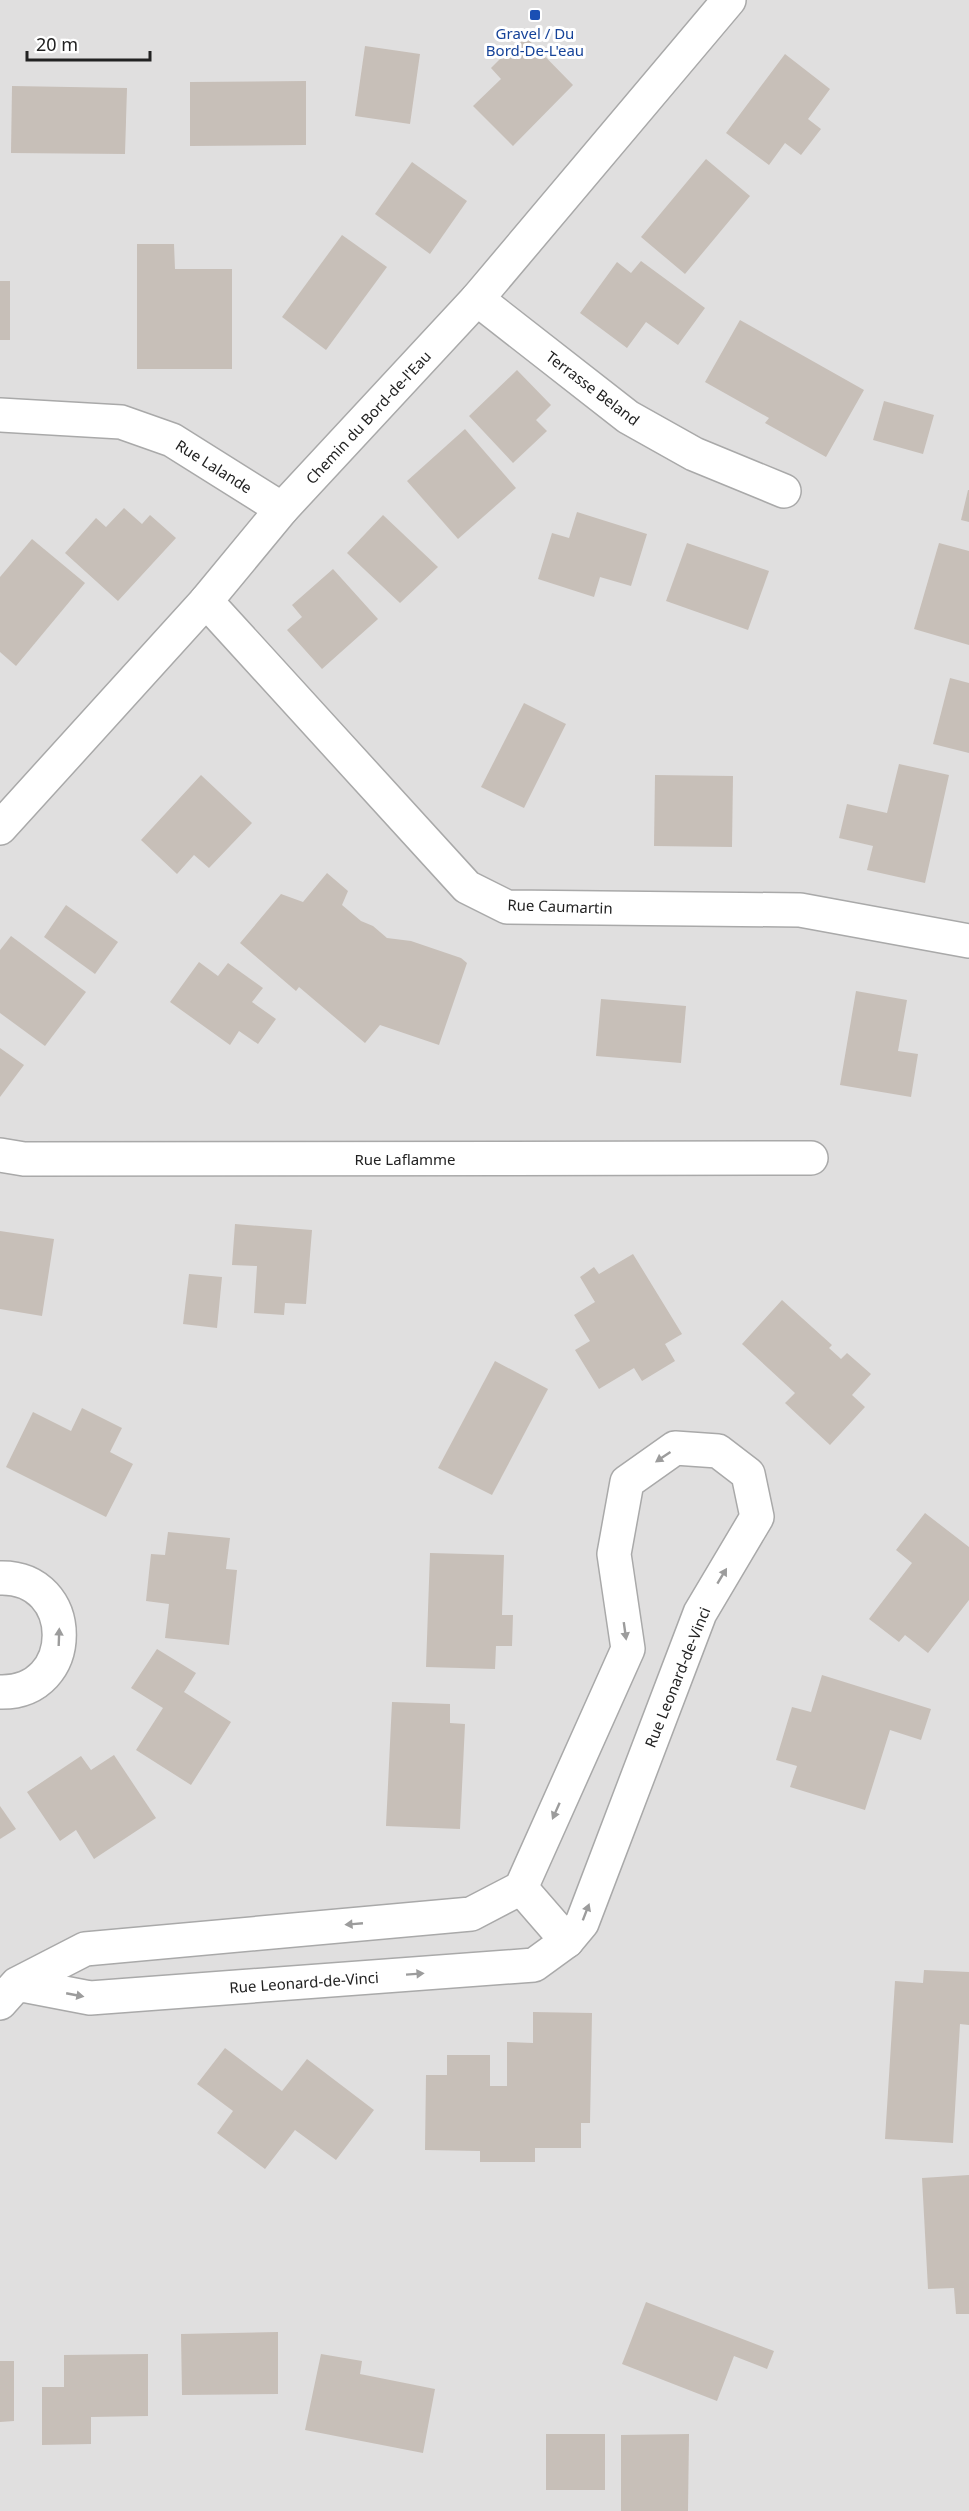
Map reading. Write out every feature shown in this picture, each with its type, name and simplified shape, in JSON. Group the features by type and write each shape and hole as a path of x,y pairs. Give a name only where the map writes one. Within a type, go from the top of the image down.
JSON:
{"street":[{"name":"Chemin du Bord-de-l'Eau","path":"0,828 206,601 282,509 477,299 729,0"},
{"name":"Terrasse Beland","path":"477,299 628,417 694,454 784,491"},
{"name":"Rue Lalande","path":"0,415 121,422 172,440 282,509"},
{"name":"Rue Caumartin","path":"206,601 466,887 507,907 800,910 969,941"},
{"name":"Rue Laflamme","path":"0,1155 24,1159 811,1158"},
{"name":"Rue Leonard-de-Vinci","path":"675,1448 718,1451 748,1474 757,1517 700,1613 582,1923 567,1941 534,1965 90,1998 9,1994 85,1949 471,1914 521,1888 628,1649 614,1554 627,1482 675,1448"},
{"path":"0,1578 20,1580 37,1588 54,1610 60,1637 57,1656 46,1673 31,1685 13,1692 0,1692"},
{"path":"521,1888 567,1941"}],"shaded area":[{"path":"0,0 969,0 969,2511 0,2511"}],"building":[{"path":"524,35 573,85 513,146 473,106 501,79 491,68"},
{"path":"365,46 420,54 410,124 355,116"},
{"path":"785,54 830,89 808,119 821,129 801,155 785,143 769,165 726,133"},
{"path":"306,81 306,145 190,146 190,82"},
{"path":"12,86 127,88 125,154 11,153"},
{"path":"706,159 750,196 685,274 641,237"},
{"path":"412,162 467,201 430,254 375,214"},
{"path":"342,235 387,267 326,350 282,317"},
{"path":"137,244 174,244 175,269 232,269 232,369 137,369"},
{"path":"641,261 705,308 678,345 646,322 627,348 580,313 617,262 631,273"},
{"path":"0,281 10,281 10,340 0,340"},
{"path":"740,320 864,390 826,457 765,423 769,418 705,382"},
{"path":"517,370 551,405 536,420 547,431 513,463 469,416"},
{"path":"884,401 934,415 923,454 873,440"},
{"path":"465,429 516,488 458,539 407,481"},
{"path":"969,490 969,522 961,520"},
{"path":"124,508 142,524 150,515 176,538 118,601 65,553 96,518 106,527"},
{"path":"577,512 647,534 631,586 600,577 594,597 538,579 552,533 569,538"},
{"path":"383,515 438,567 400,603 347,553"},
{"path":"32,539 85,583 16,666 0,652 0,577"},
{"path":"687,543 769,571 748,630 666,601"},
{"path":"939,543 969,551 969,645 914,629"},
{"path":"333,569 378,619 322,669 287,630 302,617 292,605"},
{"path":"950,678 969,683 969,753 933,744"},
{"path":"524,703 566,724 524,808 481,787"},
{"path":"899,764 949,775 925,883 867,870 873,846 839,838 847,804 887,813"},
{"path":"201,775 252,823 209,868 194,855 177,874 141,840"},
{"path":"655,775 733,776 732,847 654,846"},
{"path":"327,873 348,891 342,905 387,938 411,941 461,958 467,963 439,1045 380,1025 365,1043 299,987 296,991 240,943 281,894 303,902"},
{"path":"66,905 118,942 95,974 44,937"},
{"path":"11,936 86,992 45,1046 0,1013 0,950"},
{"path":"199,962 218,976 228,963 263,988 252,1002 276,1019 258,1044 239,1031 230,1045 170,1002"},
{"path":"856,991 907,1000 898,1051 918,1054 911,1097 840,1085"},
{"path":"601,999 686,1006 681,1063 596,1056"},
{"path":"0,1048 24,1065 0,1097"},
{"path":"235,1224 312,1230 306,1304 285,1303 284,1315 254,1313 257,1266 232,1265"},
{"path":"0,1231 54,1239 42,1316 0,1309"},
{"path":"633,1254 682,1334 665,1344 675,1361 642,1381 634,1368 599,1389 575,1350 590,1341 574,1315 595,1302 580,1277 594,1267 599,1274"},
{"path":"189,1274 222,1277 217,1328 183,1324"},
{"path":"782,1300 832,1345 829,1348 841,1359 847,1353 871,1374 852,1395 865,1407 830,1445 785,1403 795,1393 742,1344"},
{"path":"495,1361 548,1389 492,1495 438,1468"},
{"path":"82,1408 122,1428 110,1452 133,1464 106,1517 6,1467 33,1412 71,1431"},
{"path":"925,1513 969,1547 969,1600 928,1653 905,1635 899,1642 869,1619 912,1563 896,1550"},
{"path":"168,1532 230,1538 226,1569 237,1570 229,1645 165,1638 169,1604 146,1601 151,1554 165,1555"},
{"path":"430,1553 504,1555 502,1615 513,1615 512,1646 496,1646 495,1669 426,1667"},
{"path":"157,1649 196,1673 184,1692 231,1722 191,1785 136,1750 163,1708 131,1688"},
{"path":"822,1675 931,1709 921,1740 890,1730 865,1810 790,1787 797,1766 776,1760 792,1707 811,1712"},
{"path":"392,1702 450,1704 450,1723 465,1724 460,1829 386,1826"},
{"path":"114,1755 156,1818 94,1859 76,1830 60,1841 27,1792 81,1756 91,1770"},
{"path":"0,1806 16,1829 0,1839"},
{"path":"924,1970 969,1972 969,2025 960,2024 953,2143 885,2139 895,1981 923,1983"},
{"path":"533,2012 592,2013 590,2123 581,2123 581,2148 535,2148 535,2162 480,2162 480,2151 425,2150 426,2075 447,2075 447,2055 490,2055 490,2086 507,2086 507,2042 533,2043"},
{"path":"225,2048 282,2091 307,2059 374,2110 336,2160 295,2130 265,2169 217,2133 233,2111 197,2084"},
{"path":"969,2175 969,2314 956,2314 954,2288 928,2289 922,2178"},
{"path":"646,2302 774,2351 767,2369 734,2356 717,2401 622,2364"},
{"path":"278,2332 278,2394 182,2395 181,2334"},
{"path":"148,2354 148,2416 91,2417 91,2444 42,2445 42,2387 64,2387 64,2355"},
{"path":"321,2354 362,2361 360,2374 435,2389 423,2453 305,2430"},
{"path":"0,2361 14,2361 14,2421 0,2422"},
{"path":"546,2434 605,2434 605,2490 546,2490"},
{"path":"689,2434 688,2511 621,2511 621,2435"}],"place":[{"name":"Gravel / Du Bord-De-L'eau","path":"535,15"}]}
